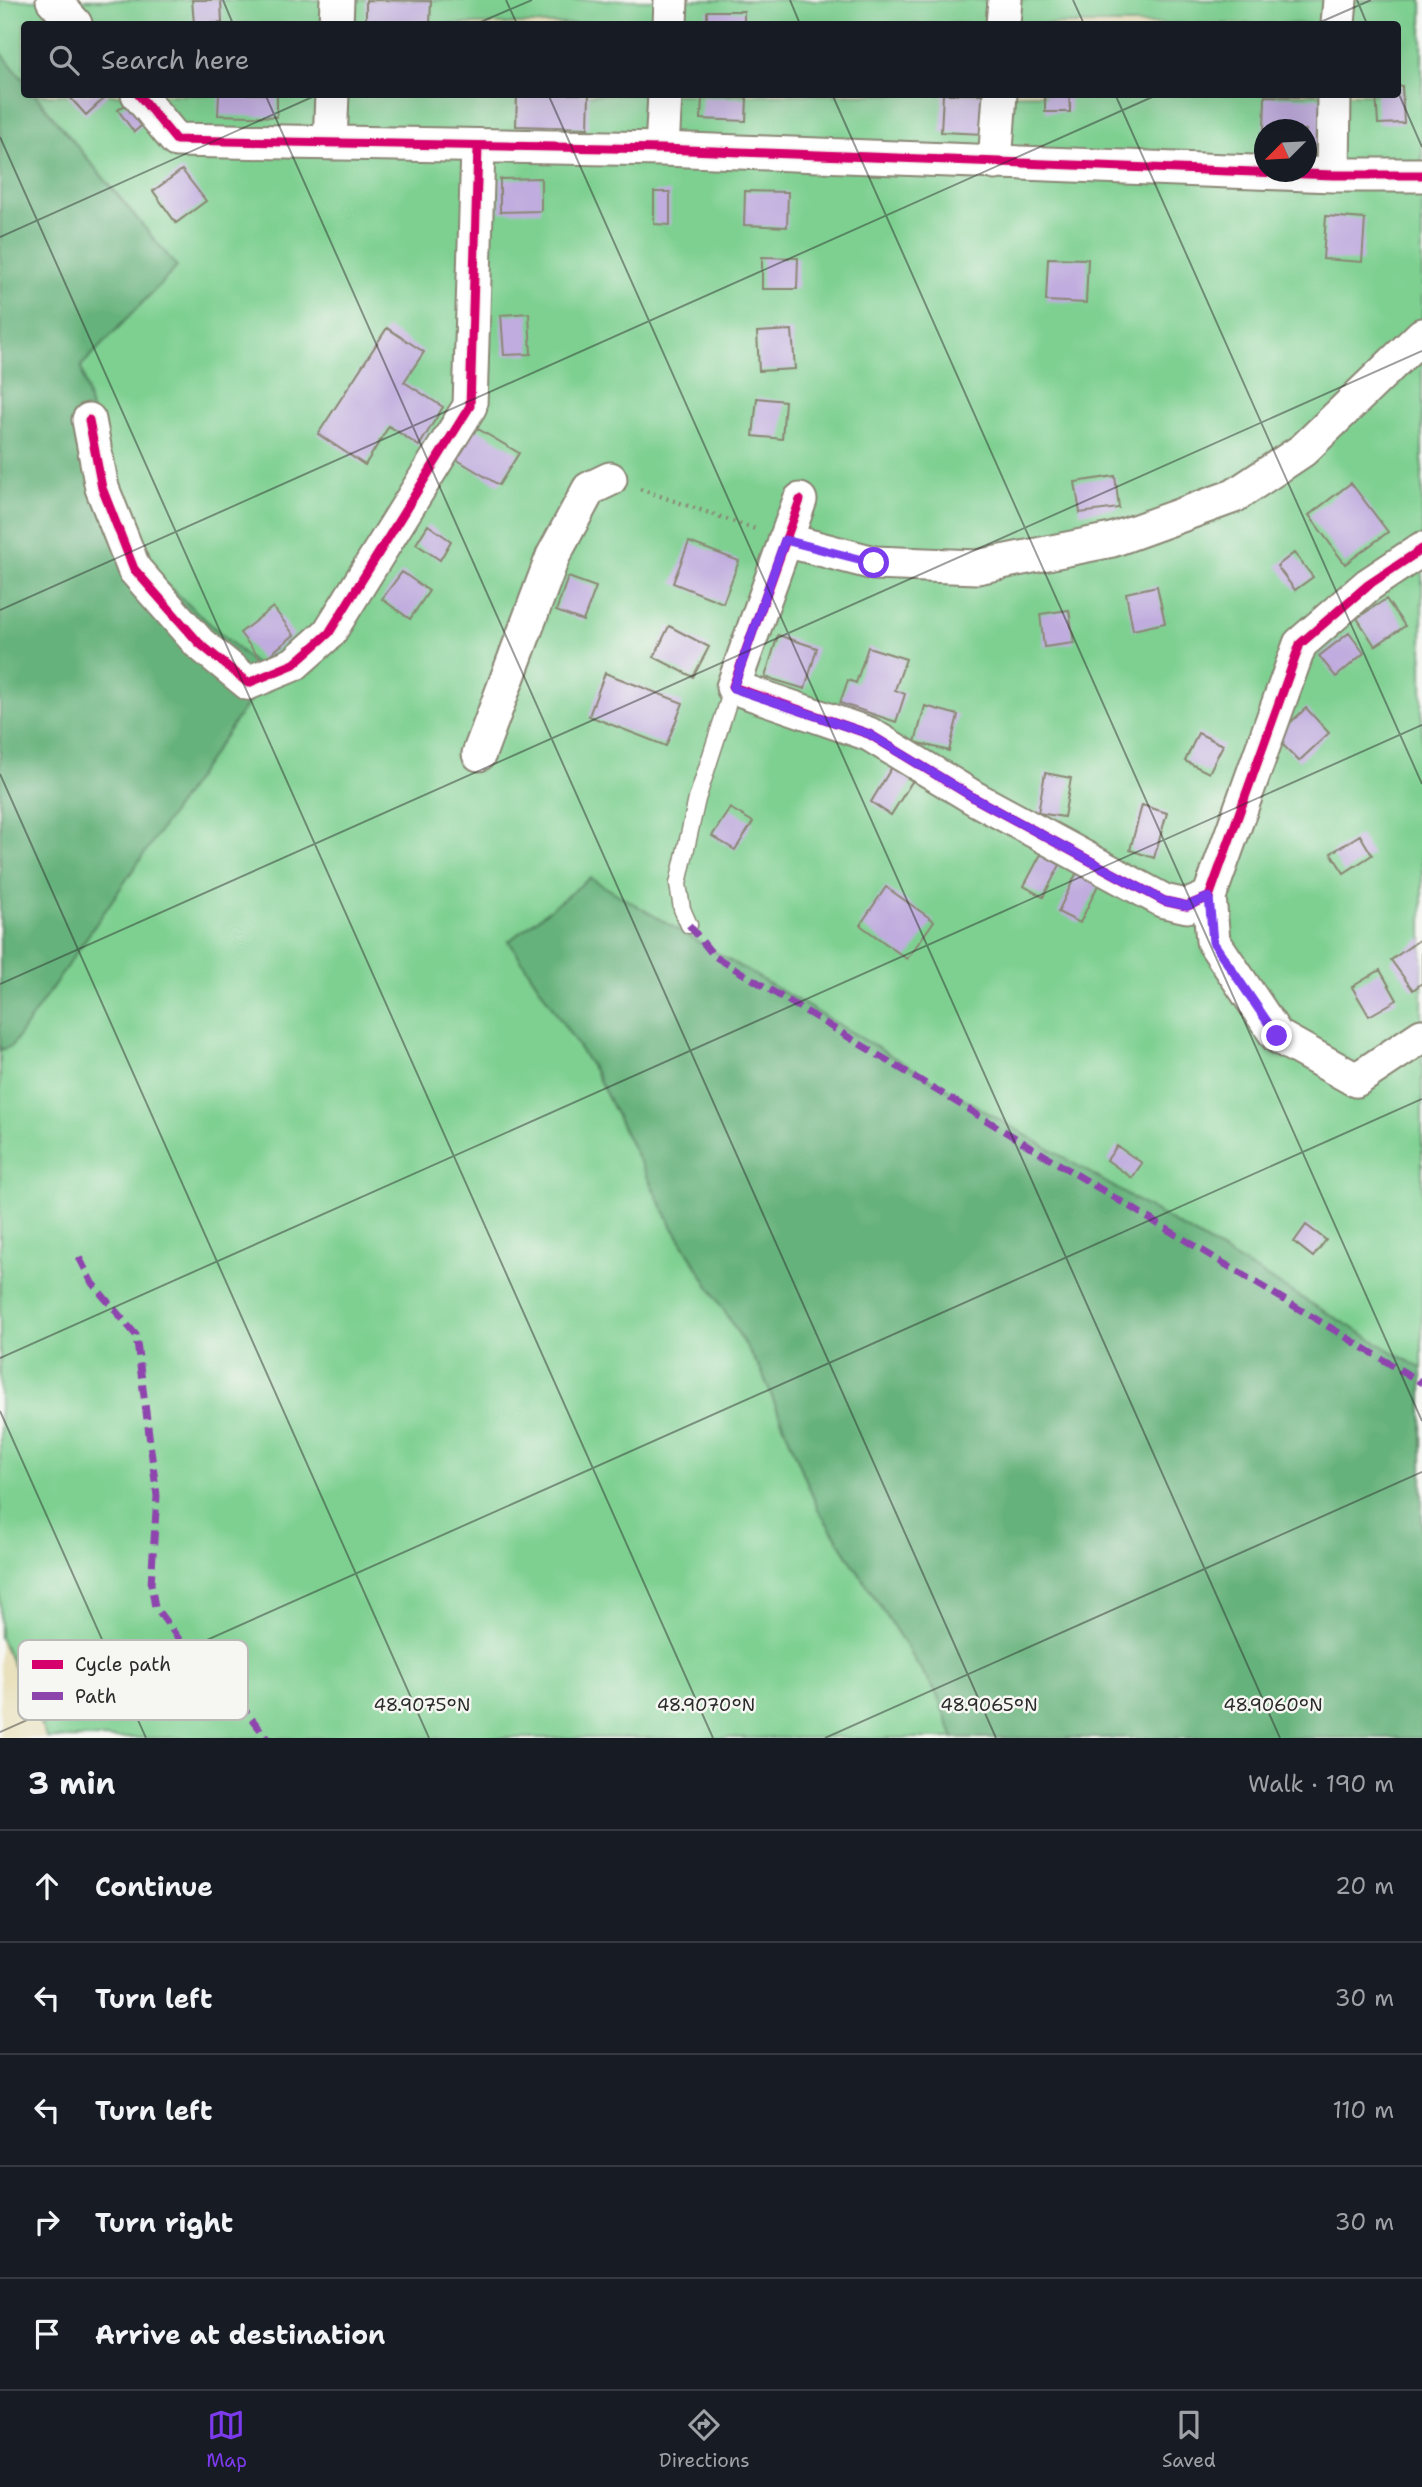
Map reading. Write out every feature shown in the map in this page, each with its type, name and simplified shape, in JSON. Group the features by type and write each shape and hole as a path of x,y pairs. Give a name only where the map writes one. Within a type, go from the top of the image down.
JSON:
{"street":[{"path":"53,0 72,21"},
{"path":"336,21 337,0"},
{"path":"670,21 671,0"},
{"path":"1003,21 1005,0"},
{"path":"1338,21 1340,0"},
{"path":"141,98 176,140 478,148 662,149 1333,175 1422,175"},
{"path":"330,143 332,98"},
{"path":"662,149 665,98"},
{"path":"995,163 999,98"},
{"path":"1333,175 1334,98"},
{"path":"89,420 102,488 134,569 198,643 248,683 294,664 329,634 470,406 478,148"},
{"path":"785,540 874,563 977,567 1112,540 1234,496 1303,450 1422,335"},
{"path":"479,754 553,556 589,489 610,479"},
{"path":"800,500 733,688 869,734 976,799 1164,901 1187,906 1209,897"},
{"path":"1422,549 1368,584 1300,644 1209,897 1213,942 1277,1036 1356,1080 1422,1036"}],"lane":[{"path":"689,925 682,909 678,884 697,799 733,688"}],"path":[{"path":"610,479 785,540"}],"green space":[{"path":"0,0 1422,0 1422,1369 591,879 509,941 595,1072 672,1226 762,1372 818,1509 936,1693 954,1738 47,1738 39,1720 248,1720 248,1640 18,1640 18,1676 0,1637 0,1050 12,1046 121,544 81,366 177,267 37,98 1401,98 1401,21 21,21 21,77 0,51"},
{"path":"0,51 21,77 21,98 37,98 177,267 81,366 121,544 267,675 12,1046 0,1050"},
{"path":"590,878 1422,1369 1422,1738 954,1738 936,1693 818,1509 762,1372 672,1226 595,1072 509,941"}],"building":[{"path":"192,0 221,0 222,21 194,21"},
{"path":"366,0 431,1 430,21 366,21"},
{"path":"707,11 744,11 744,21 707,21"},
{"path":"1402,86 1404,123 1378,124 1376,98 1401,98"},
{"path":"71,98 105,98 86,115"},
{"path":"219,98 277,98 277,117 218,115"},
{"path":"517,98 589,98 588,128 516,126"},
{"path":"702,98 747,98 746,121 701,119"},
{"path":"943,98 986,98 984,134 941,132"},
{"path":"1045,98 1070,98 1070,112 1045,112"},
{"path":"1265,98 1323,98 1321,154 1317,154 1317,119 1264,119"},
{"path":"132,100 147,121 134,132 118,110"},
{"path":"182,170 206,201 176,223 153,191"},
{"path":"541,178 541,211 500,212 500,179"},
{"path":"745,191 788,192 787,227 744,225"},
{"path":"654,192 670,192 670,225 654,224"},
{"path":"1326,216 1365,219 1362,262 1323,259"},
{"path":"762,257 798,258 797,289 762,289"},
{"path":"1048,258 1088,259 1086,303 1046,301"},
{"path":"529,313 531,354 504,355 501,315"},
{"path":"387,328 424,352 404,382 443,407 419,446 389,426 365,465 318,434"},
{"path":"792,330 795,369 759,371 757,332"},
{"path":"757,398 785,401 782,439 753,436"},
{"path":"473,426 519,453 499,485 454,458"},
{"path":"1115,476 1119,508 1080,513 1075,482"},
{"path":"1351,483 1388,532 1345,564 1309,515"},
{"path":"428,525 451,541 440,560 416,544"},
{"path":"689,542 739,561 723,603 673,583"},
{"path":"1294,553 1313,577 1295,590 1277,566"},
{"path":"402,572 429,591 410,619 382,599"},
{"path":"568,577 596,587 583,621 556,611"},
{"path":"1157,586 1165,623 1133,630 1126,593"},
{"path":"1386,599 1405,626 1375,646 1357,618"},
{"path":"273,607 294,635 262,661 240,633"},
{"path":"1069,610 1074,643 1044,647 1040,614"},
{"path":"669,626 709,647 693,677 654,657"},
{"path":"1349,633 1364,653 1336,677 1319,656"},
{"path":"778,635 817,648 805,689 765,677"},
{"path":"868,647 906,659 895,690 905,694 896,722 840,703 848,680 856,683"},
{"path":"605,673 683,703 666,746 589,716"},
{"path":"925,706 958,715 949,751 915,742"},
{"path":"1306,708 1329,733 1299,761 1275,737"},
{"path":"1198,733 1223,745 1209,773 1185,761"},
{"path":"892,767 913,780 891,815 871,802"},
{"path":"1045,773 1071,778 1064,817 1038,813"},
{"path":"1142,805 1167,813 1154,858 1130,850"},
{"path":"730,808 753,822 735,850 712,836"},
{"path":"1360,835 1372,855 1344,873 1331,853"},
{"path":"1041,854 1060,865 1043,897 1024,886"},
{"path":"1077,872 1099,883 1080,923 1058,912"},
{"path":"886,887 934,921 907,959 860,925"},
{"path":"1422,938 1422,983 1413,990 1391,960"},
{"path":"1380,970 1397,1000 1369,1016 1352,987"},
{"path":"1117,1146 1142,1163 1132,1178 1107,1160"},
{"path":"1306,1225 1326,1240 1313,1257 1294,1242"}],"marked path":[{"path":"689,925 714,956 1422,1383"},
{"path":"79,1257 92,1283 136,1335 157,1496 151,1584 155,1607 180,1640"},
{"path":"248,1714 267,1738"}],"cycle path":[{"path":"141,98 176,140 662,149 1333,175 1422,175"},
{"path":"89,420 102,488 134,569 199,643 248,683 294,664 329,633 470,406 478,148"},
{"path":"800,500 733,687 869,734 976,799 1164,901 1187,906 1209,897 1300,644 1368,585 1422,549"}],"route":[{"path":"874,563 785,540 733,688 869,734 976,799 1164,901 1187,906 1209,897 1213,942 1277,1036"}]}
